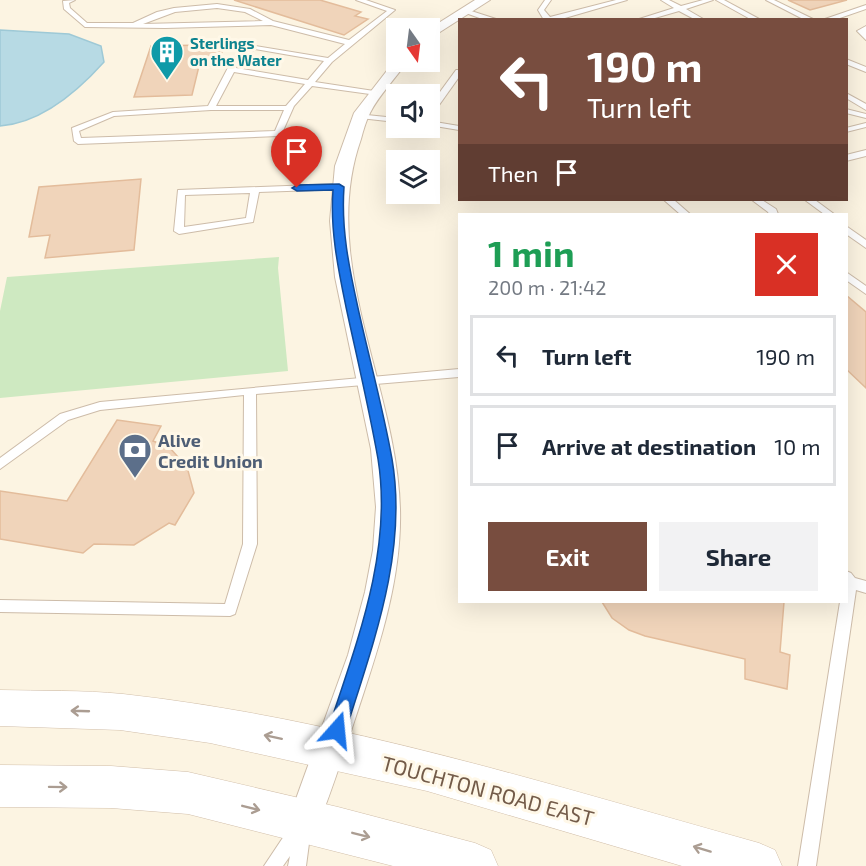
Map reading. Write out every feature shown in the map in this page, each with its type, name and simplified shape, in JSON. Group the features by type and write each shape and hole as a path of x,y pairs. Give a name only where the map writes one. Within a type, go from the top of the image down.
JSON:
{"street":[{"path":"440,27 484,0"},
{"path":"304,821 331,749 373,617 385,560 388,508 385,461 339,247 337,208 345,153 360,116 374,93 392,72"},
{"name":"TOUCHTON ROAD EAST","path":"0,708 131,714 210,724 331,749 427,771 759,866"},
{"path":"0,786 111,787 188,793 475,866"}],"lane":[{"path":"72,0 65,2 67,9 85,25 271,23"},
{"path":"289,108 211,108 113,114 75,130 78,141 278,133 289,108 329,60 392,10 358,0"},
{"path":"547,18 541,10 548,0"},
{"path":"556,18 624,0"},
{"path":"664,0 698,18"},
{"path":"646,18 710,0"},
{"path":"718,0 754,18"},
{"path":"769,0 808,18"},
{"path":"134,26 150,16 210,4 245,10 271,23 351,43"},
{"path":"831,18 866,7"},
{"path":"465,10 488,18"},
{"path":"866,28 861,31 866,38"},
{"path":"211,108 231,69 254,47 329,60"},
{"path":"848,62 866,70"},
{"path":"231,69 374,93"},
{"path":"440,98 458,73"},
{"path":"848,95 866,108"},
{"path":"848,112 866,116"},
{"path":"360,116 386,119"},
{"path":"440,125 458,128"},
{"path":"848,130 866,125"},
{"path":"848,158 866,153"},
{"path":"255,189 250,220 179,231 181,192 255,189 339,187"},
{"path":"670,201 685,213"},
{"path":"757,201 773,213"},
{"path":"811,201 827,213"},
{"path":"848,231 866,245"},
{"path":"848,277 866,291"},
{"path":"0,464 64,417 100,406 458,373"},
{"path":"0,606 230,610 250,544 250,391"},
{"path":"848,580 866,587"},
{"path":"807,866 845,603"},
{"path":"273,866 304,821"},
{"path":"297,866 304,821"}],"green space":[{"path":"279,257 278,268 288,371 0,398 0,311 7,277"}],"water":[{"path":"0,30 69,34 101,46 104,62 83,84 58,104 30,119 0,126"}],"building":[{"path":"234,0 320,0 361,12 355,16 368,19 344,35"},
{"path":"788,0 847,0 810,10"},
{"name":"Sterlings on the Water","path":"204,45 203,47 223,47 219,66 199,66 192,95 134,97 151,46"},
{"path":"141,179 134,250 45,258 50,235 29,237 39,187"},
{"path":"848,297 866,312 866,388 848,371"},
{"name":"Alive Credit Union","path":"117,420 161,426 153,441 169,447 187,467 194,493 175,525 169,523 134,545 94,544 83,553 0,539 0,491 67,501"},
{"path":"603,603 784,603 780,652 790,655 787,689 745,679 745,659 645,636 629,630 612,618"}],"place":[{"name":"Sterlings on the Water","path":"167,81"},
{"name":"Alive Credit Union","path":"135,479"}],"route":[{"path":"297,188 339,187 337,208 339,247 385,461 388,508 385,560 373,617 337,730"}]}
